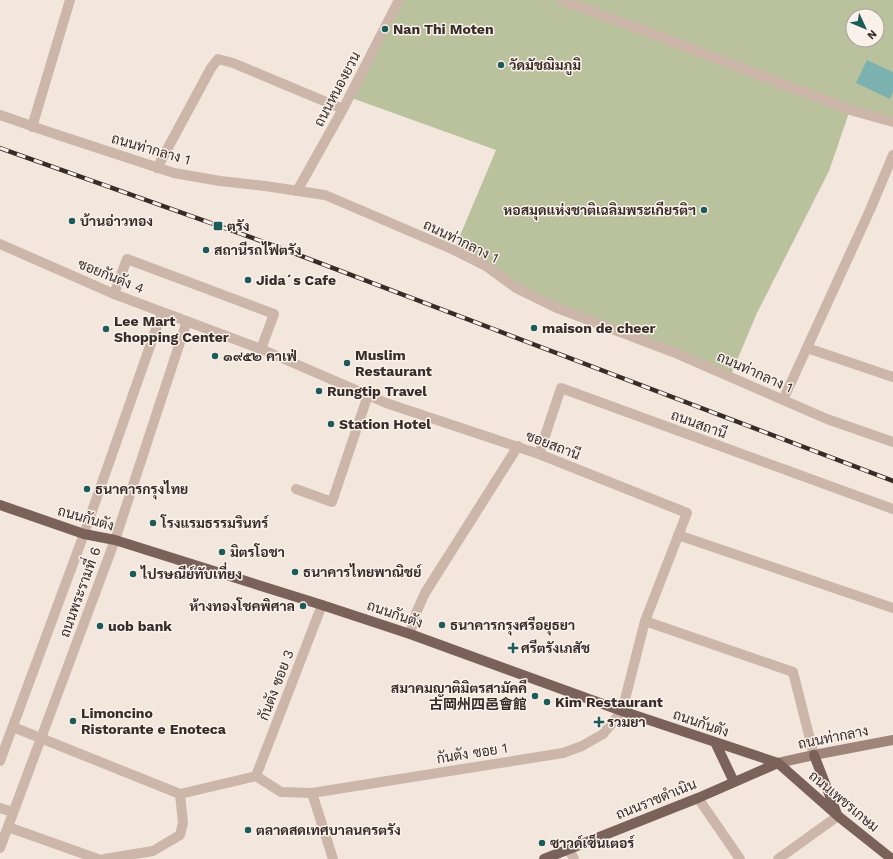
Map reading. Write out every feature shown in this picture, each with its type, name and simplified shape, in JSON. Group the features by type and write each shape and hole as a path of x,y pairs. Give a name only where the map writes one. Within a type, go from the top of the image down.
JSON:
{"main road":[{"name":"ถนนกันตัง","path":"0,505 84,534 115,540 322,604 410,634 622,711 778,763"},
{"name":"ถนนท่ากลาง","path":"778,763 893,740"},
{"path":"715,742 734,782"},
{"path":"814,755 838,816"},
{"name":"ถนนราชดำเนิน","path":"544,859 698,798 778,763"},
{"name":"ถนนเพชรเกษม","path":"778,763 838,816 892,859"}],"street":[{"path":"32,126 70,0"},
{"name":"ถนนหนองยวน","path":"297,191 343,109 399,0"},
{"path":"561,0 850,110 893,122"},
{"path":"157,168 211,68 218,59 233,63 343,109"},
{"name":"ถนนท่ากลาง 1","path":"0,115 174,173 325,196 443,245 486,266 516,288 557,308 673,352 827,419 893,442"},
{"path":"783,400 870,210 893,155"},
{"name":"ซอยกันตัง 4","path":"0,244 114,294 214,331"},
{"path":"114,294 127,259 274,314 261,349"},
{"name":"ถนนพระรามที่ 6","path":"0,761 84,534 162,312"},
{"name":"ถนนพระรามที่ 6","path":"0,848 115,540 187,321"},
{"name":"ซอยสถานี","path":"214,331 261,349 386,403 518,446 687,513 645,621 622,711"},
{"path":"807,348 892,377 893,376"},
{"name":"ถนนสถานี","path":"539,454 561,388 893,509"},
{"path":"296,489 332,502 368,395"},
{"path":"410,634 416,613 425,592 518,446"},
{"path":"678,535 893,608"},
{"name":"กันตัง ซอย 3","path":"256,776 322,604"},
{"path":"645,621 793,672 814,755"},
{"name":"กันตัง ซอย 1","path":"256,776 281,792 312,793 563,753 582,746 603,734 622,711"},
{"path":"13,727 180,794 256,776"},
{"path":"312,793 333,859"},
{"path":"104,859 153,851 180,836 183,823 180,794"},
{"path":"698,798 740,859"},
{"path":"0,808 13,812"},
{"path":"778,859 838,816"},
{"path":"8,827 98,859"},
{"path":"569,850 574,859"}],"green space":[{"path":"399,0 893,0 893,122 850,110 829,171 757,313 730,377 561,309 454,250 496,150 349,97"}],"water":[{"path":"867,60 893,72 893,92 890,99 856,83"}],"railway":[{"path":"0,148 275,246 893,481"}],"place":[{"name":"Nan Thi Moten","path":"385,29"},
{"name":"วัดมัชฌิมภูมิ","path":"501,65"},
{"name":"หอสมุดแห่งชาติเฉลิมพระเกียรติฯ","path":"704,210"},
{"name":"บ้านอ่าวทอง","path":"72,221"},
{"name":"ตรัง","path":"218,226"},
{"name":"สถานีรถไฟตรัง","path":"206,250"},
{"name":"Jida´s Cafe","path":"248,280"},
{"name":"maison de cheer","path":"534,328"},
{"name":"Lee Mart Shopping Center","path":"106,329"},
{"name":"๑๙๕๒ คาเฟ่","path":"215,356"},
{"name":"Muslim Restaurant","path":"347,363"},
{"name":"Rungtip Travel","path":"319,391"},
{"name":"Station Hotel","path":"331,424"},
{"name":"ธนาคารกรุงไทย","path":"87,489"},
{"name":"โรงแรมธรรมรินทร์","path":"153,523"},
{"name":"มิตรโอชา","path":"222,552"},
{"name":"ธนาคารไทยพาณิชย์","path":"295,572"},
{"name":"ไปรษณีย์ทับเที่ยง","path":"133,574"},
{"name":"ห้างทองโชคพิศาล","path":"303,606"},
{"name":"ธนาคารกรุงศรีอยุธยา","path":"442,625"},
{"name":"uob bank","path":"100,626"},
{"name":"ศรีตรังเภสัช","path":"513,648"},
{"name":"สมาคมญาติมิตรสามัคคี 古岡州四邑會館","path":"535,696"},
{"name":"Kim Restaurant","path":"547,702"},
{"name":"Limoncino Ristorante e Enoteca","path":"73,721"},
{"name":"รวมยา","path":"599,722"},
{"name":"ตลาดสดเทศบาลนครตรัง","path":"248,830"},
{"name":"ซาวด์เซ็นเตอร์","path":"542,843"}]}
